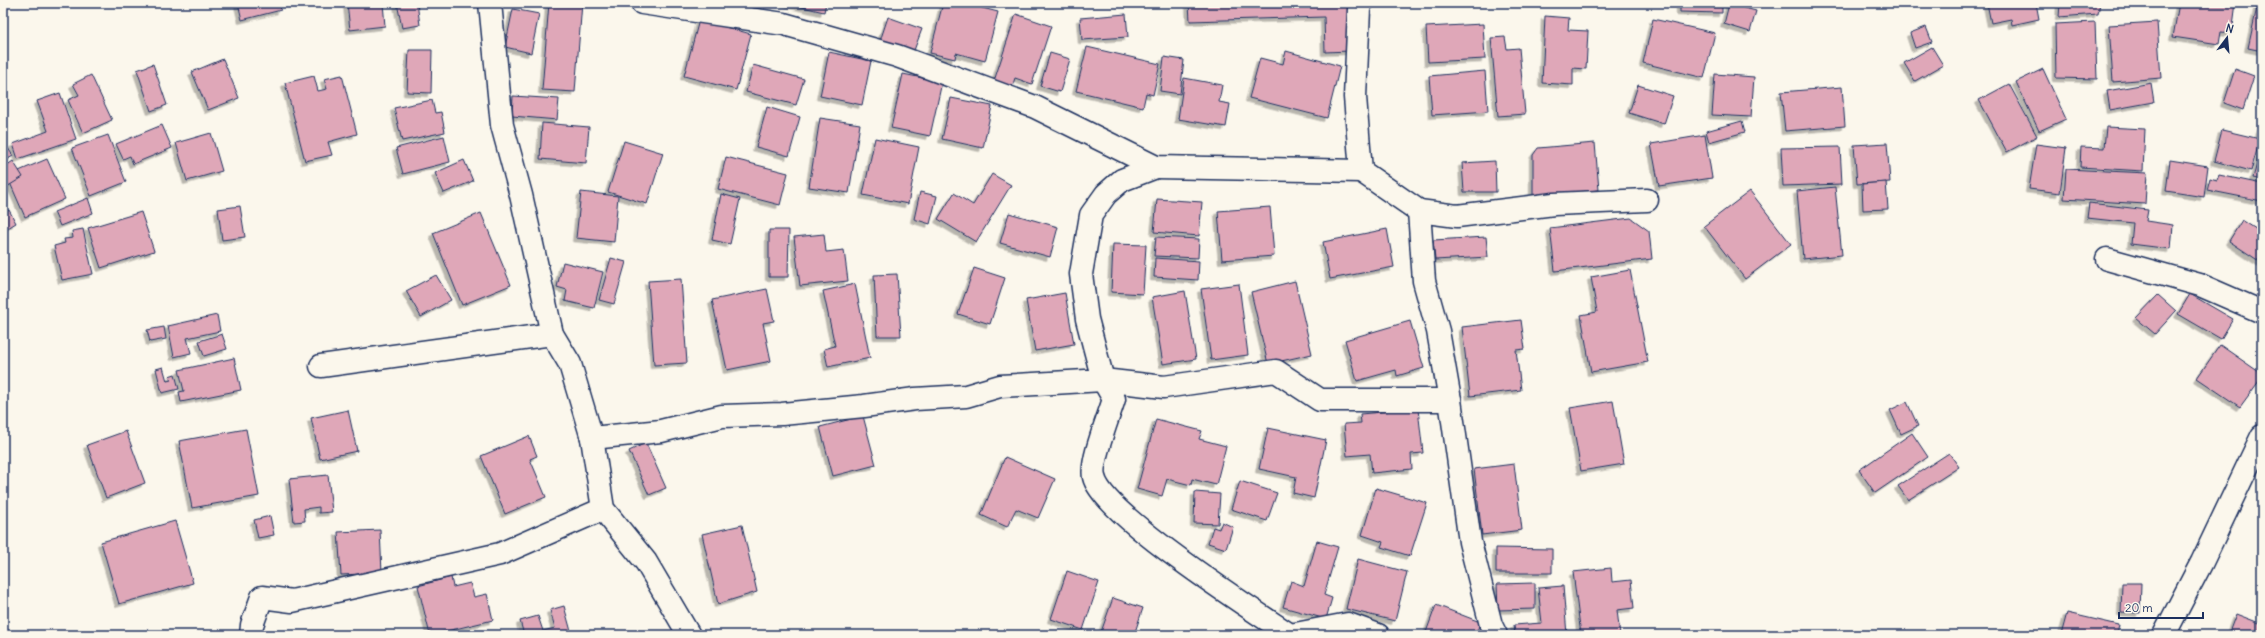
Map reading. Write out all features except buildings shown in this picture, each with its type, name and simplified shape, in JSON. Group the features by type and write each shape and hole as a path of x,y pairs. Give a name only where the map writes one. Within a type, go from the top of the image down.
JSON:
{"street":[{"path":"490,3 502,125 521,195 552,334 570,364 592,438 603,510 646,562 689,635"},
{"path":"642,3 784,24 897,56 1035,107 1156,167"},
{"path":"1361,3 1359,9 1355,97 1361,171"},
{"path":"1378,635 1348,624 1290,635 1185,563 1102,495 1093,477 1094,458 1104,434 1114,399 1103,380 1087,319 1081,274 1091,215 1106,194 1122,180 1156,167 1361,171 1419,211 1457,216 1554,204 1647,200"},
{"path":"1419,211 1424,281 1438,331 1450,400 1470,542 1491,625 1496,635"},
{"path":"2107,260 2200,285 2262,312"},
{"path":"321,366 552,334"},
{"path":"592,438 661,431 722,416 782,414 864,406 915,399 966,396 1000,386 1103,380 1164,387 1276,371 1320,400 1450,400"},
{"path":"2164,635 2202,562 2262,436"},
{"path":"251,635 252,625 262,597 292,601 500,554 603,510"}]}
